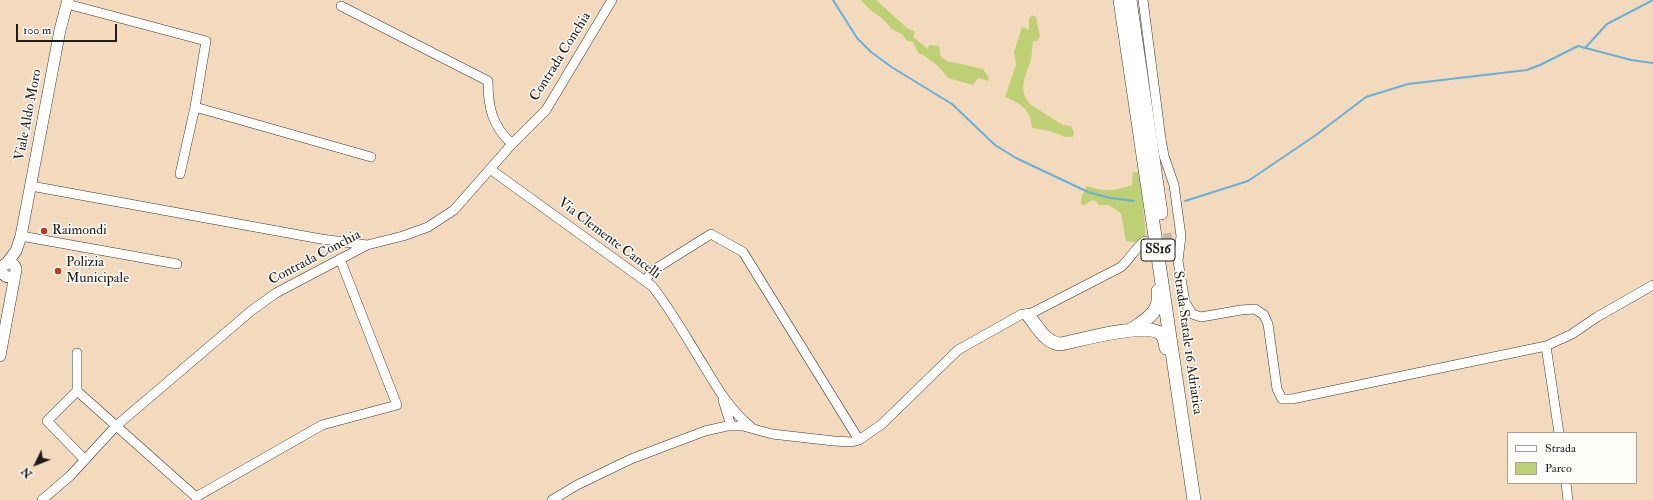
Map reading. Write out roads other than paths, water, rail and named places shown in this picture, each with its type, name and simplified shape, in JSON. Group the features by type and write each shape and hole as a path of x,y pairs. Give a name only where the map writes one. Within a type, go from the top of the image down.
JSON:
{"highway":[{"name":"Strada Statale 16 Adriatica","path":"1120,0 1151,242 1182,419 1194,500"},
{"name":"Strada Statale 16 Adriatica","path":"1130,0 1202,500"},
{"path":"1132,329 1147,319 1156,309 1159,300 1151,242"},
{"path":"1025,315 1049,340 1055,344 1132,329 1160,332 1165,339 1174,400 1182,419"}],"main road":[{"name":"Viale Aldo Moro","path":"0,356 9,305 6,270 21,244 21,236 67,2"}],"street":[{"name":"Contrada Conchia","path":"42,500 70,476 116,426 251,311 276,293 367,245 403,236 428,227 454,210 512,144 546,110 612,0"},
{"path":"1143,0 1162,145 1164,156 1174,185 1178,262 1185,302 1192,314 1201,317 1255,309 1264,315 1268,324 1277,389 1282,399 1298,398 1546,346 1572,334 1653,285"},
{"path":"67,2 206,41 195,106 180,174"},
{"path":"341,6 488,81 488,99 493,117 501,134 512,144"},
{"path":"195,106 371,157"},
{"name":"Via Clemente Cancelli","path":"490,169 652,286 664,302 730,410 753,429"},
{"path":"31,186 321,239 367,245"},
{"path":"645,281 652,271 711,234 743,252 859,440"},
{"path":"21,236 177,264"},
{"path":"552,500 577,485 631,459 705,431 721,427 743,426 772,434 834,441 852,442 859,440 882,424 958,350 1121,267 1128,261 1139,245 1151,242"},
{"path":"77,391 196,497 322,425 397,405 340,259"},
{"path":"1017,306 1025,315"},
{"path":"1546,346 1558,432"},
{"path":"77,353 77,391 47,421 85,460"},
{"path":"730,410 737,422 733,426"},
{"path":"721,427 730,410"},
{"path":"1566,484 1568,500"}],"waterway":[{"path":"833,0 857,38 871,52 893,68 952,104 995,145 1016,158 1088,192 1110,198 1134,201"},
{"path":"1585,48 1607,24 1653,0"},
{"path":"1185,201 1248,181 1316,135 1366,97 1408,84 1527,70 1578,46 1631,60 1653,63"}],"tunnel":[{"path":"1150,240 1172,237"}],"place":[{"name":"Raimondi","path":"44,231"},
{"name":"Polizia Municipale","path":"58,271"}]}
